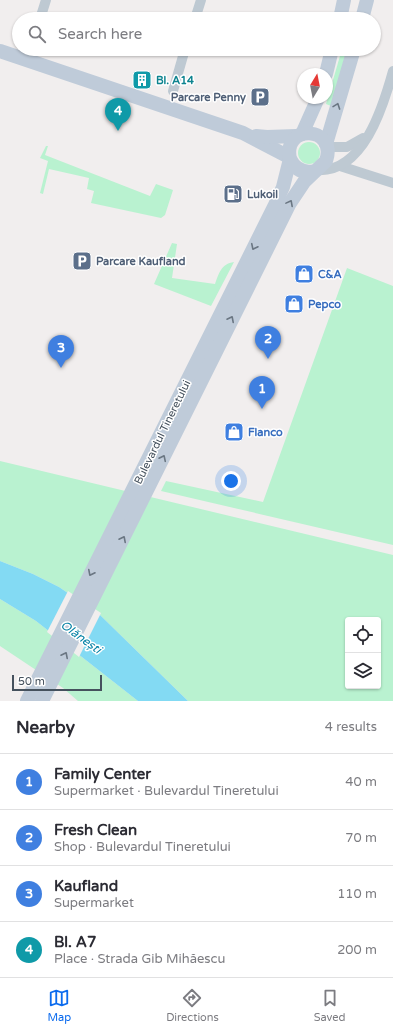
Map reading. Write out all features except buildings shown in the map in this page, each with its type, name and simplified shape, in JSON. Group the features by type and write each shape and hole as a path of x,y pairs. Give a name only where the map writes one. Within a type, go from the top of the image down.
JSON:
{"main road":[{"path":"341,12 344,0"},
{"path":"364,12 367,0"},
{"path":"0,51 12,52"},
{"path":"34,56 243,133 289,158 300,170 310,172 316,171"},
{"path":"327,68 330,56"},
{"name":"Bulevardul Tineretului","path":"140,491 290,203 300,187 326,161 327,145 352,56"},
{"name":"Bulevardul Tineretului","path":"27,701 41,692 140,491 274,207 282,187 289,158 290,145 300,135 315,104"},
{"path":"243,133 267,138 300,135 309,132 316,134 327,145"}],"street":[{"path":"42,12 46,0"},
{"path":"197,12 200,0"},
{"path":"173,91 183,56"},
{"path":"316,171 328,171 340,166 359,149 383,107 393,71"},
{"path":"327,145 342,148 353,145 370,131"},
{"path":"340,166 393,183"}],"green space":[{"path":"340,56 347,56 333,100 333,80"},
{"path":"305,142 313,142 320,149 320,157 313,164 305,164 298,157 298,149"},
{"path":"46,146 48,146 45,155 150,196 156,184 173,190 165,215 161,218 91,203 94,191 87,189 89,178 49,169 43,194 40,193 48,161 40,158"},
{"path":"172,243 177,244 172,278 215,284 223,267 234,262 211,306 154,284"},
{"path":"347,268 393,286 393,545 161,491 166,481 263,502"},
{"path":"0,461 393,555 393,701 188,701 100,615 59,587 33,574 0,561"},
{"path":"0,599 36,621 138,701 78,701 63,688 0,646"}],"water":[{"name":"Olănești","path":"0,561 33,574 59,587 100,615 188,701 138,701 36,621 0,599"}],"pier":[{"path":"68,591 101,613 79,657 47,632"}],"place":[{"name":"Bl. A14","path":"142,80"},
{"name":"Parcare Penny","path":"260,97"},
{"name":"Bl. A7","path":"118,131"},
{"name":"Lukoil","path":"233,194"},
{"name":"Parcare Kaufland","path":"82,261"},
{"name":"C&A","path":"304,274"},
{"name":"Pepco","path":"294,304"},
{"name":"Fresh Clean","path":"268,359"},
{"name":"Kaufland","path":"61,368"},
{"name":"Family Center","path":"262,409"},
{"name":"Flanco","path":"234,432"}]}
